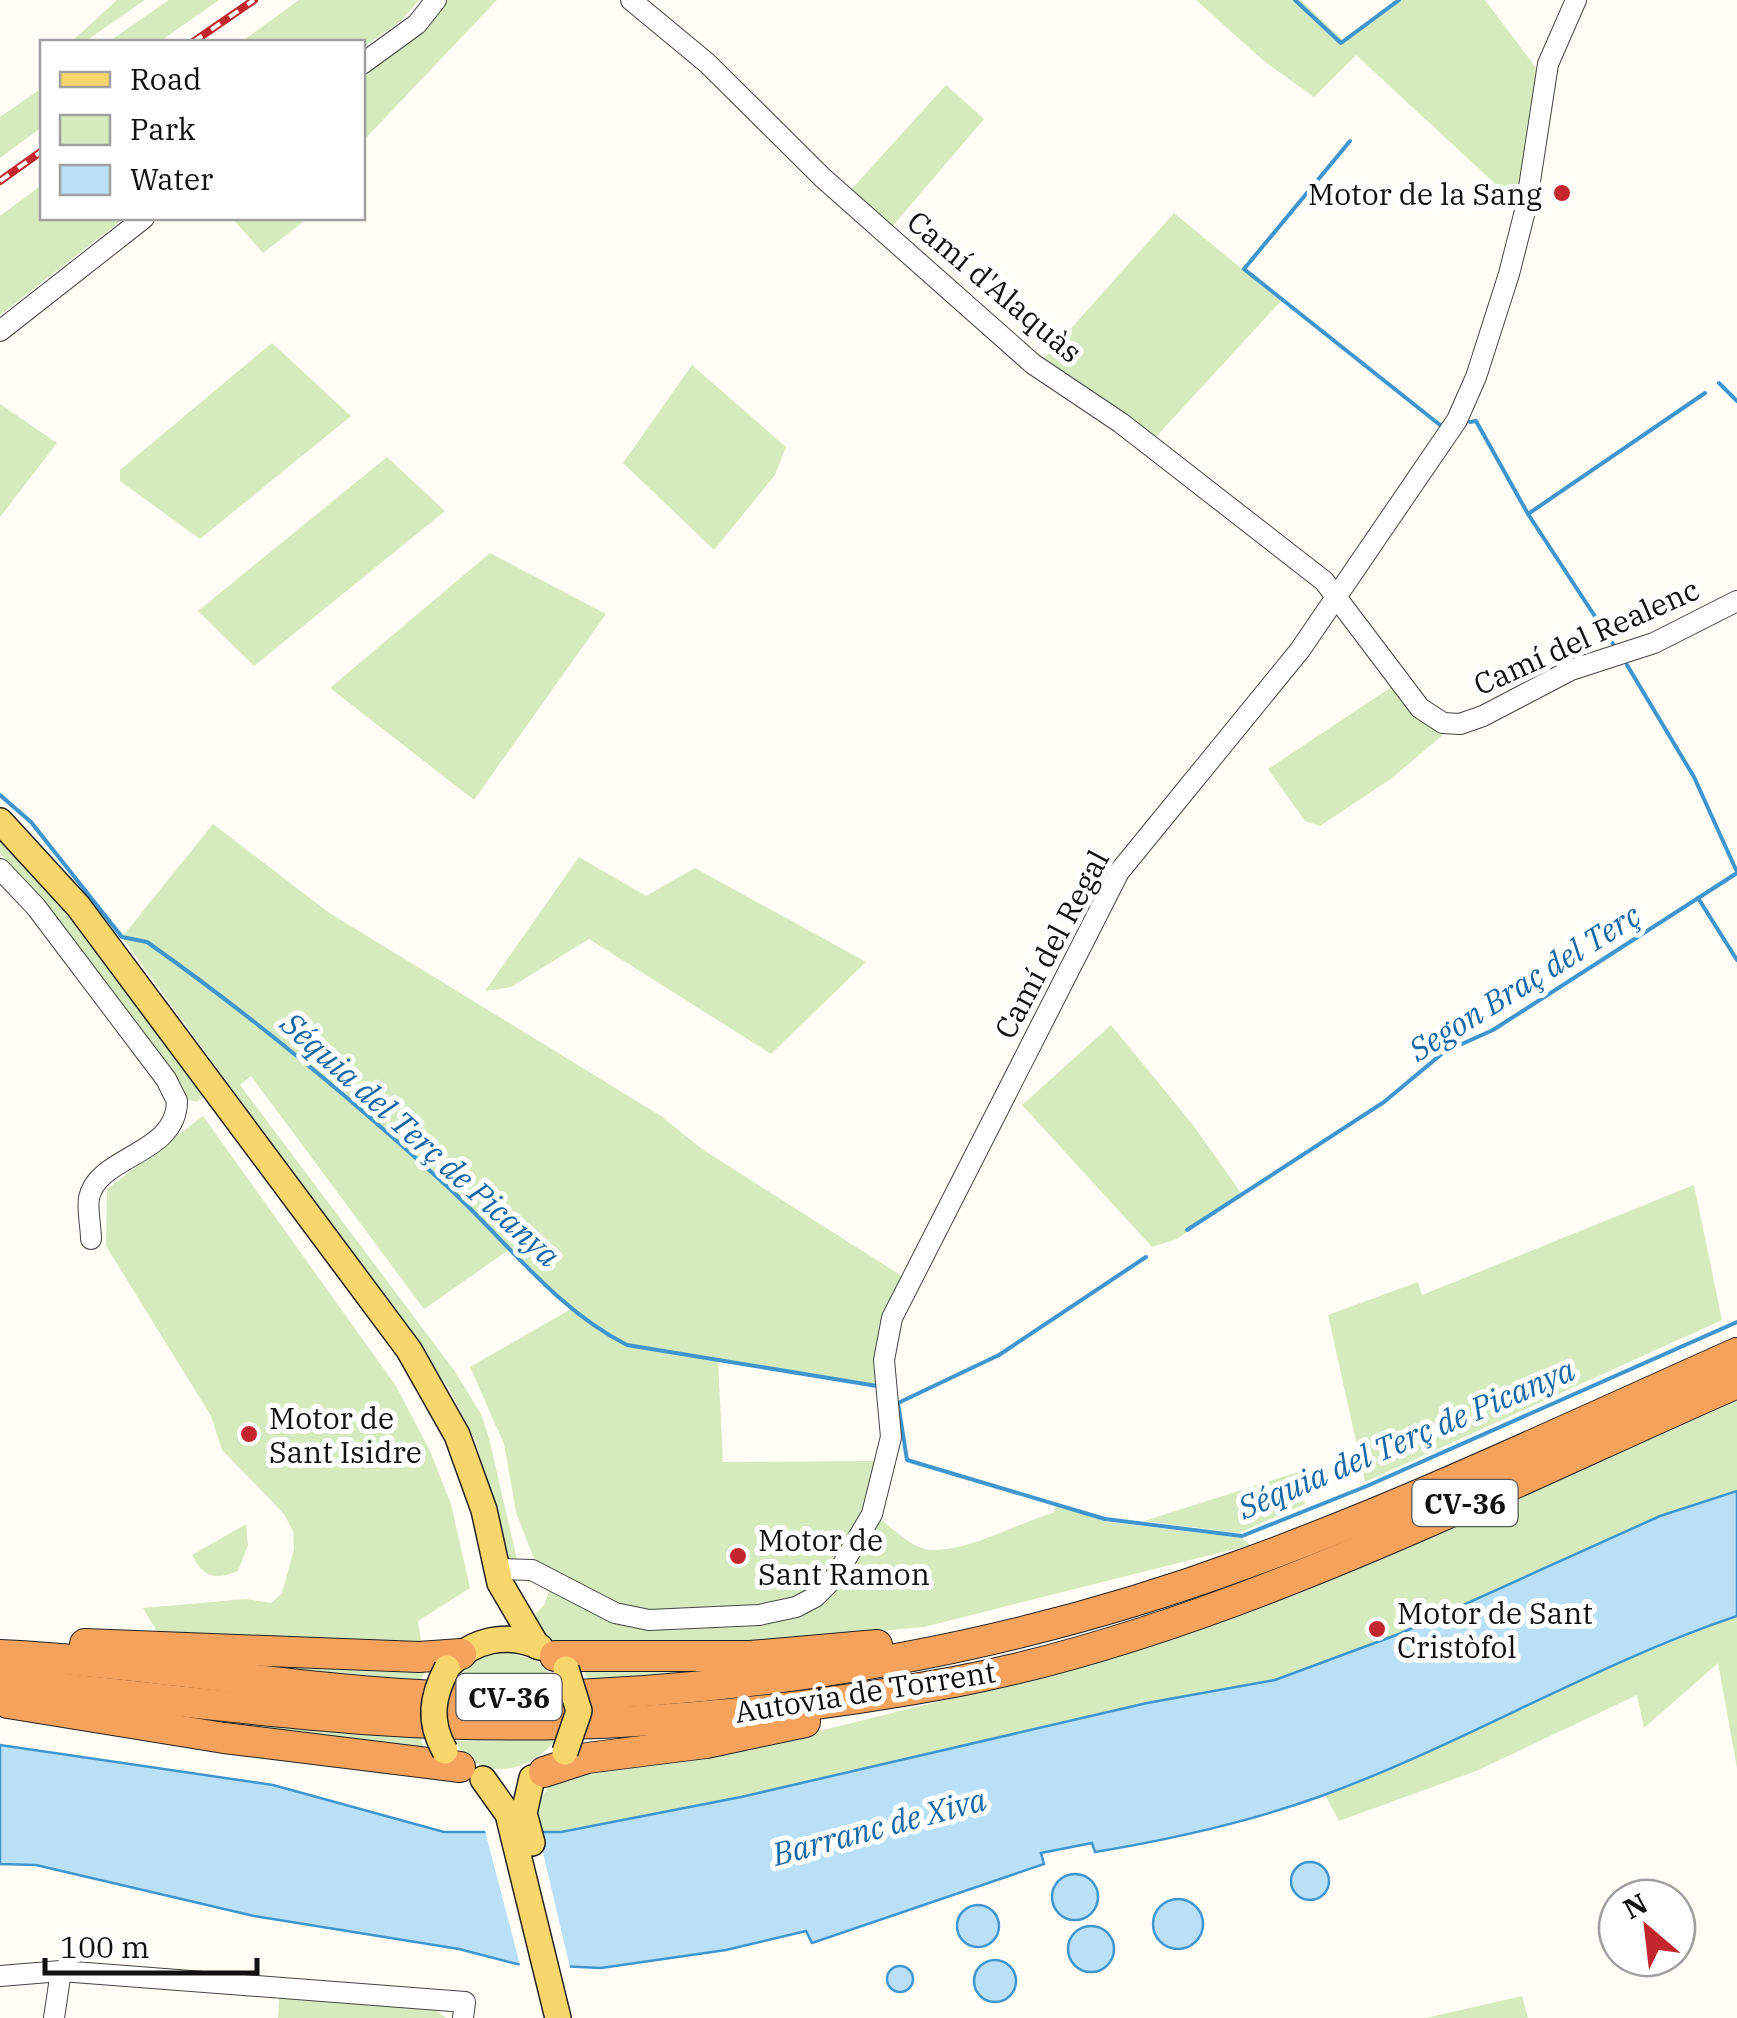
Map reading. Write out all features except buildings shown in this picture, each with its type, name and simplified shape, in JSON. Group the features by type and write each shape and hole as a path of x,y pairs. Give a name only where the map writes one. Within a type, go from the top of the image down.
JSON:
{"highway":[{"name":"Autovia de Torrent","path":"0,1656 382,1693 509,1697 769,1681 930,1654 1178,1586 1357,1521 1737,1353"},
{"name":"Autovia de Torrent","path":"0,1683 379,1720 509,1724 634,1720 775,1708 957,1682 1079,1650 1270,1586 1737,1382"},
{"path":"553,1657 750,1656 1014,1632"},
{"path":"0,1642 461,1656"},
{"path":"547,1767 746,1735 920,1696 957,1682"},
{"path":"0,1702 224,1738 463,1766"}],"main road":[{"path":"0,820 78,906 409,1350 457,1435 484,1510 499,1576 495,1611 436,1690 432,1715 463,1766 516,1814 565,2013"},
{"path":"499,1576 553,1657 579,1712 516,1814"},
{"path":"461,1656 505,1638 553,1657"},
{"path":"463,1766 510,1783 547,1767"}],"street":[{"path":"365,62 417,24 436,0"},
{"name":"Camí d'Alaquàs","path":"630,0 707,63 824,178 1034,364 1121,423 1340,597"},
{"name":"Camí del Regal","path":"499,1576 532,1570 615,1613 672,1621 759,1615 796,1607 815,1597 836,1576 872,1514 891,1437 884,1360 892,1318 1120,872 1340,597 1457,420 1476,376 1526,207 1548,64 1576,0"},
{"path":"0,331 141,220"},
{"name":"Camí del Realenc","path":"1340,597 1420,708 1443,723 1460,724 1572,670 1654,643 1737,601"},
{"path":"0,869 36,907 166,1079 177,1101 169,1130 98,1181 89,1197 91,1239"},
{"path":"54,2018 61,1970"},
{"path":"0,1976 61,1970 464,2010"}],"green space":[{"path":"117,0 145,0 87,40 73,40"},
{"path":"169,0 219,0 162,40 111,40"},
{"path":"299,0 419,0 401,21 365,46 365,40 244,40"},
{"path":"442,0 497,0 365,139 365,68"},
{"path":"1196,0 1301,0 1344,41 1400,0 1485,0 1540,73 1518,205 1356,55 1314,97 1265,62"},
{"path":"946,85 984,119 891,228 849,192"},
{"path":"40,89 40,128 0,158 0,117"},
{"path":"40,186 40,220 121,220 0,315 0,216"},
{"path":"1174,213 1281,301 1154,439 1042,361"},
{"path":"234,220 305,220 263,253"},
{"path":"272,343 351,416 200,539 120,481 120,470"},
{"path":"692,365 786,447 775,475 714,550 623,463"},
{"path":"0,404 57,443 0,517"},
{"path":"387,457 445,511 254,666 198,611"},
{"path":"490,553 606,614 474,800 330,688"},
{"path":"1396,684 1425,720 1444,734 1392,778 1320,826 1305,821 1268,769"},
{"path":"213,824 328,912 661,1116 702,1149 905,1278 881,1386 718,1360 723,1462 875,1461 863,1517 835,1565 802,1601 709,1614 620,1609 534,1559 516,1512 504,1444 470,1367 571,1309 510,1249 424,1309 251,1076 240,1085 454,1370 481,1414 517,1560 507,1563 476,1442 450,1390 122,937"},
{"path":"0,840 80,930 205,1096 197,1102 186,1099 172,1070 62,925 0,853"},
{"path":"579,857 646,896 695,868 866,962 771,1054 589,939 511,987 485,991"},
{"path":"1111,1025 1193,1125 1241,1193 1177,1239 1152,1247 1022,1105"},
{"path":"203,1116 396,1386 430,1451 451,1504 470,1588 418,1621 422,1647 159,1635 143,1608 246,1599 271,1603 282,1593 294,1549 293,1531 284,1514 222,1450 211,1416 106,1246 107,1189"},
{"path":"1694,1185 1722,1320 1365,1482 1328,1315 1418,1282 1422,1295"},
{"path":"1737,1401 1737,1491 1660,1516 1399,1634 1275,1680 1147,1703 741,1797 561,1832 538,1832 533,1812 552,1781 574,1770 799,1736 1103,1661 1301,1593"},
{"path":"1298,1472 1305,1504 1239,1533 1144,1521"},
{"path":"1056,1505 1108,1522 1242,1538 1250,1545 924,1627 679,1650 563,1649 530,1620 544,1605 551,1587 615,1623 668,1630 760,1626 799,1616 878,1517 917,1546 947,1549 1053,1513"},
{"path":"246,1524 248,1545 238,1571 216,1576 201,1568 192,1555"},
{"path":"1737,1616 1737,1768 1718,1663 1644,1728 1637,1695 1476,1771 1339,1821 1325,1795 1547,1692"},
{"path":"501,1651 536,1660 553,1677 456,1676 472,1660"},
{"path":"139,1655 426,1669 421,1680"},
{"path":"806,1661 588,1680 582,1667"},
{"path":"126,1714 420,1736 425,1751"},
{"path":"557,1739 533,1760 505,1769 478,1764 454,1741"},
{"path":"1522,1996 1528,2018 1426,2018"},
{"path":"279,1998 431,2007 446,2018 278,2018"}],"water":[{"name":"Barranc de Xiva","path":"1737,1491 1737,1616 1632,1657 1428,1752 1296,1805 1095,1852 1092,1843 1041,1853 1044,1864 812,1943 806,1931 726,1950 601,1968 517,1964 459,1949 254,1916 36,1865 0,1864 0,1745 273,1785 444,1832 561,1832 741,1797 1147,1703 1275,1680 1399,1634 1660,1516"},
{"path":"1310,1862 1323,1868 1329,1881 1323,1894 1310,1900 1297,1894 1291,1881 1297,1868"},
{"path":"1075,1874 1091,1881 1098,1897 1091,1913 1075,1920 1059,1913 1052,1897 1059,1881"},
{"path":"1178,1899 1196,1906 1203,1924 1196,1942 1178,1949 1160,1942 1153,1924 1160,1906"},
{"path":"978,1905 993,1911 999,1926 993,1941 978,1947 963,1941 957,1926 963,1911"},
{"path":"1091,1926 1107,1933 1114,1949 1107,1965 1091,1972 1075,1965 1068,1949 1075,1933"},
{"path":"995,1960 1010,1966 1016,1981 1010,1996 995,2002 980,1996 974,1981 980,1966"},
{"path":"900,1966 909,1970 913,1979 909,1988 900,1992 891,1988 887,1979 891,1970"}],"pier":[{"path":"484,1827 537,1827 571,1972 521,1969"}],"waterway":[{"path":"1295,0 1341,43 1399,0"},
{"path":"1350,141 1244,269 1440,425"},
{"path":"1719,383 1737,401"},
{"path":"1528,514 1705,393"},
{"path":"1470,422 1476,421 1528,514 1613,644"},
{"path":"1627,665 1694,777 1737,872"},
{"name":"Séquia del Terç de Picanya","path":"0,795 31,822 122,937 147,942 303,1061 450,1189 555,1294 601,1330 627,1345 877,1386"},
{"name":"Segon Braç del Terç","path":"1187,1230 1384,1102 1444,1052 1493,1030 1737,873"},
{"path":"1698,898 1737,960"},
{"name":"Séquia del Terç de Picanya","path":"1146,1257 999,1355 898,1403 907,1460 1105,1519 1242,1536 1367,1486 1737,1322"}],"railway":[{"path":"196,40 254,0"},
{"path":"0,181 40,152"}],"place":[{"name":"Motor de la Sang","path":"1562,193"},
{"name":"Motor de Sant Isidre","path":"249,1434"},
{"name":"Motor de Sant Ramon","path":"738,1556"},
{"name":"Motor de Sant Cristòfol","path":"1377,1629"}]}
